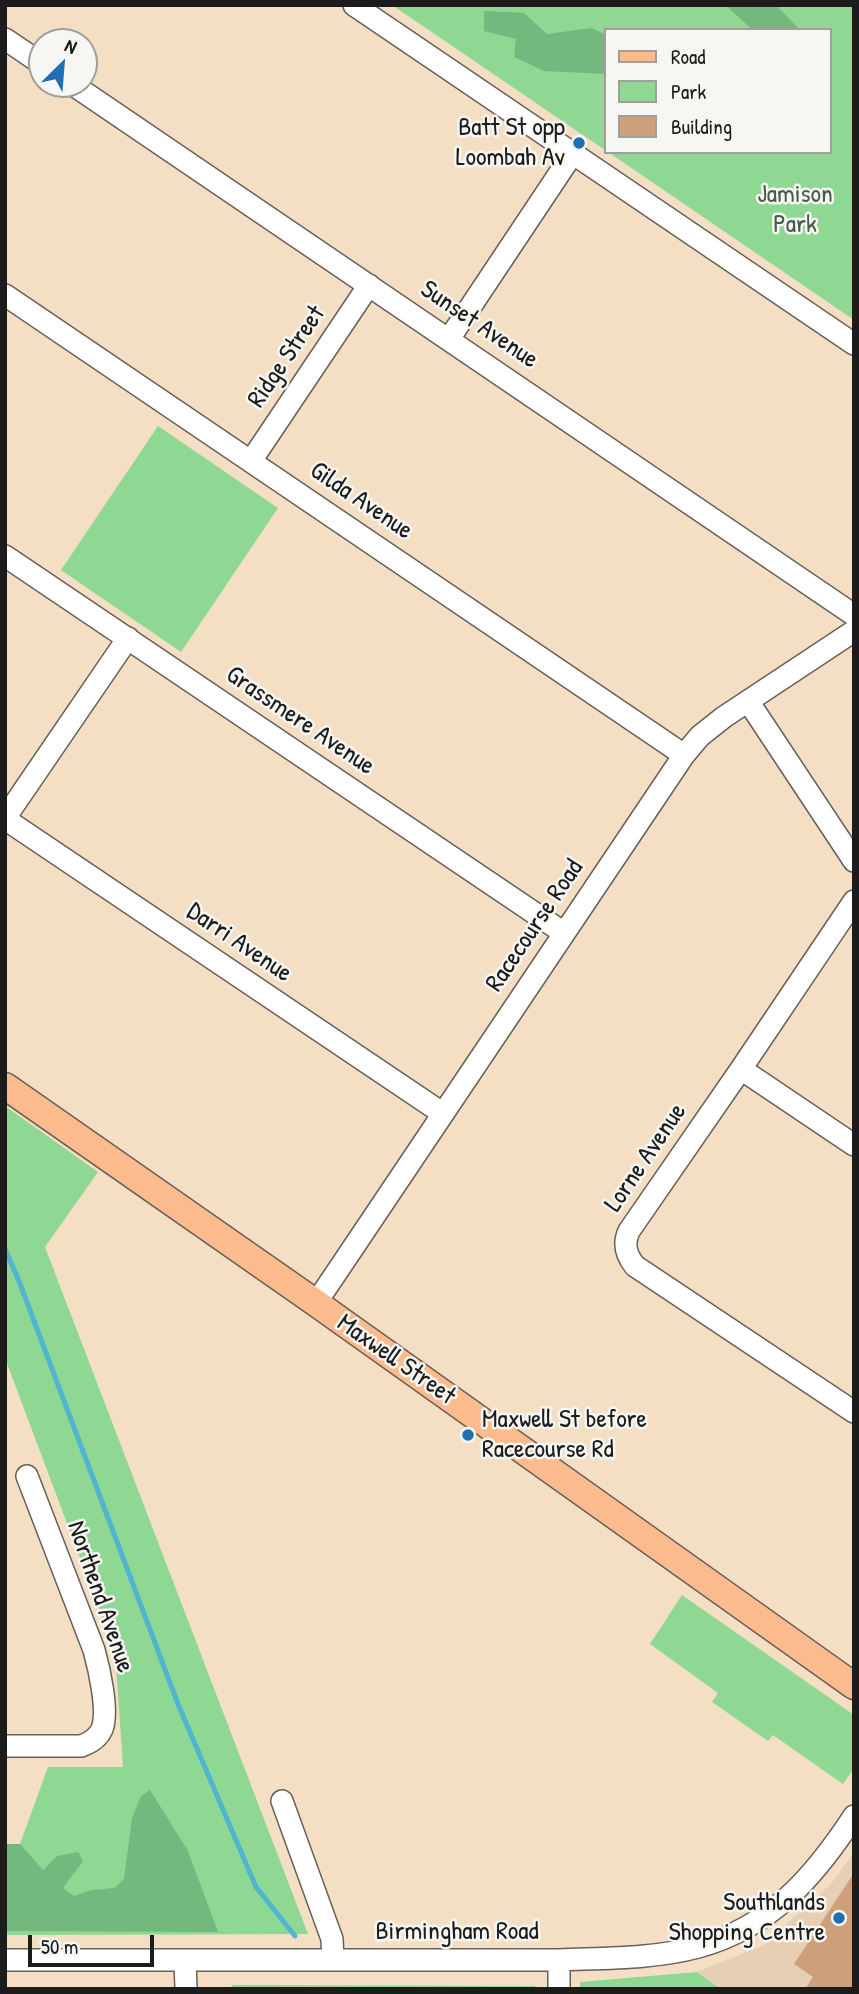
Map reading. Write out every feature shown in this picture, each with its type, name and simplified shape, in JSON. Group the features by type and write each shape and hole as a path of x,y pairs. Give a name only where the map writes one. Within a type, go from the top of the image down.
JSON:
{"main road":[{"name":"Maxwell Street","path":"5,1086 316,1303 854,1686"}],"street":[{"path":"354,5 854,344"},
{"path":"5,39 28,55"},
{"name":"Sunset Avenue","path":"93,98 854,615"},
{"path":"449,339 573,153"},
{"name":"Ridge Street","path":"251,461 369,285"},
{"name":"Gilda Avenue","path":"5,295 684,755"},
{"name":"Grassmere Avenue","path":"5,556 564,933"},
{"name":"Racecourse Road","path":"316,1303 684,755 711,726 854,631"},
{"path":"5,819 128,638"},
{"path":"748,701 854,861"},
{"name":"Darri Avenue","path":"5,819 442,1113"},
{"name":"Lorne Avenue","path":"854,901 625,1240 626,1250 635,1266 854,1412"},
{"path":"741,1069 854,1145"},
{"name":"Northend Avenue","path":"5,1746 80,1746 97,1737 104,1721 98,1664 27,1475"},
{"path":"282,1801 332,1939 333,1960"},
{"name":"Birmingham Road","path":"5,1960 559,1960 674,1952 699,1947 740,1930 772,1912 800,1887 818,1866 854,1816"},
{"path":"185,1960 186,1989"},
{"path":"559,1960 559,1989"}],"shaded area":[{"path":"854,1852 854,1989 722,1989 697,1972 762,1946 831,1884"}],"green space":[{"name":"Jamison Park","path":"392,5 854,5 854,320 611,154 831,154 831,28 604,28 604,149"},
{"path":"725,5 776,5 798,28 751,28"},
{"path":"484,11 524,13 547,34 591,28 604,34 604,74 544,71 514,57 516,39 484,31"},
{"path":"158,426 278,508 181,652 61,570"},
{"path":"5,1106 98,1172 45,1247 308,1934 5,1935 5,1844 20,1844 48,1767 123,1767 115,1651 5,1358"},
{"path":"682,1595 854,1715 854,1768 843,1784 773,1735 768,1741 712,1702 718,1693 650,1644"},
{"path":"150,1790 188,1851 218,1932 5,1931 5,1844 20,1844 43,1870 57,1856 78,1852 83,1861 63,1888 74,1896 91,1890 114,1888 124,1879 132,1818 141,1796"},
{"path":"697,1972 721,1989 580,1989 580,1982"},
{"path":"233,1985 535,1986 535,1989 229,1989"}],"building":[{"name":"Southlands Shopping Centre","path":"854,1873 854,1989 805,1989 813,1977 794,1964"}],"waterway":[{"path":"5,1249 178,1704 256,1887 295,1936"}],"place":[{"name":"Batt St opp Loombah Av","path":"579,143"},
{"name":"Maxwell St before Racecourse Rd","path":"468,1435"},
{"name":"Southlands Shopping Centre","path":"839,1918"}]}
